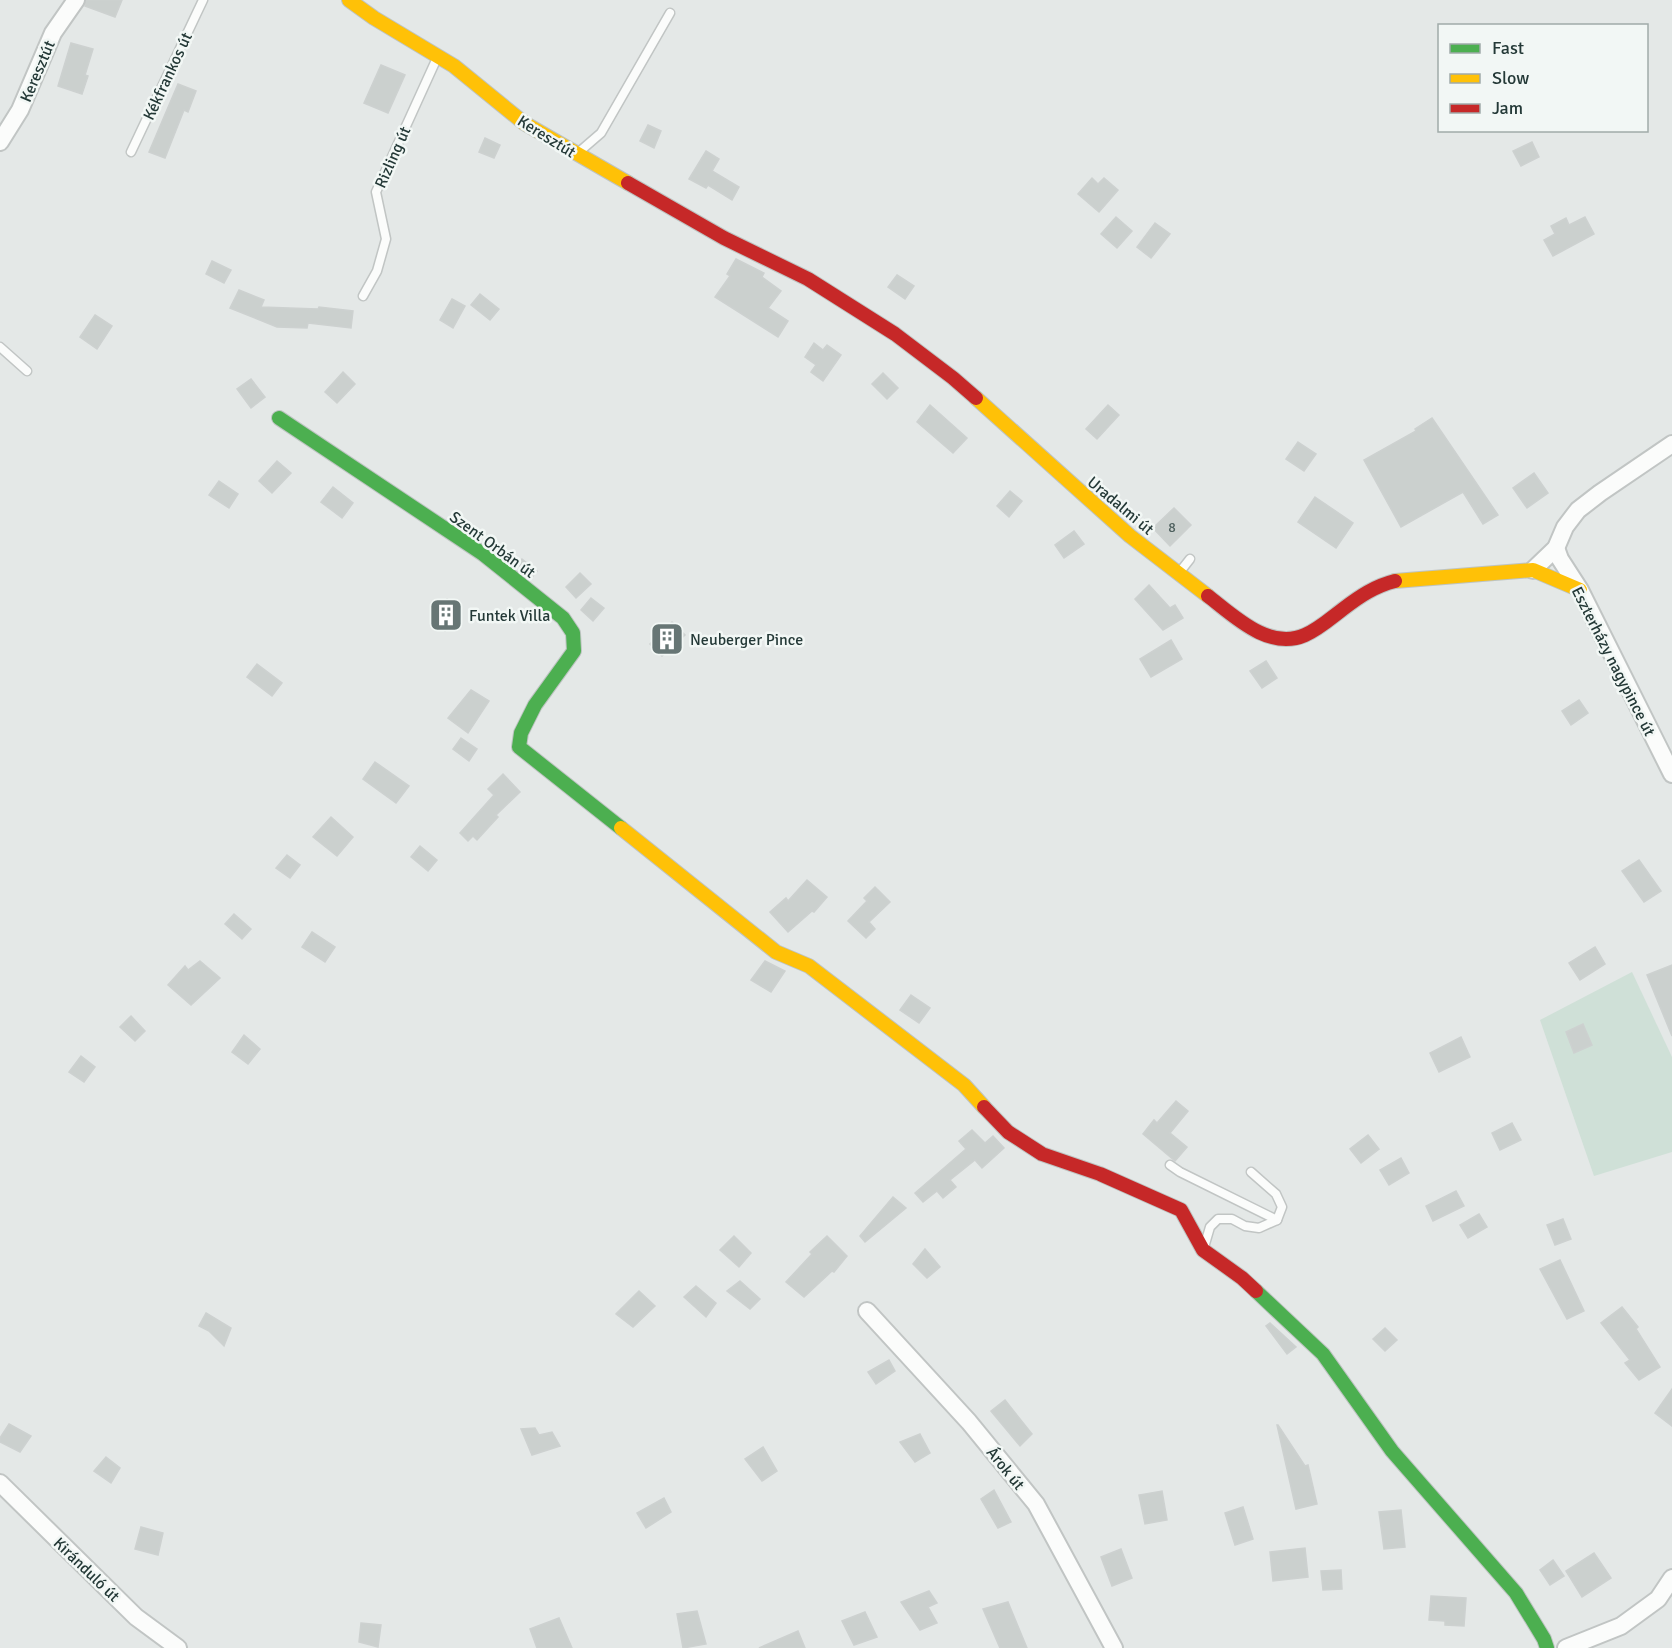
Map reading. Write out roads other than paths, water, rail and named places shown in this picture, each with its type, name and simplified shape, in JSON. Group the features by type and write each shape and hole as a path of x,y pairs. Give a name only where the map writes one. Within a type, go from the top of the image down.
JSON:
{"street":[{"name":"Keresztút","path":"0,142 20,110 53,33 76,0"},
{"name":"Keresztút","path":"349,0 374,18 438,55 482,87 524,123 724,238"},
{"name":"Uradalmi út","path":"724,238 808,279 914,348 953,378 1130,536 1247,626 1267,636 1293,639 1313,631 1379,585 1400,580 1533,570"},
{"name":"Szent Orbán út","path":"279,418 483,554 563,618 573,633 574,651 535,705 521,733 519,747 776,952 809,966 964,1085 1008,1132 1042,1154 1100,1174 1181,1210 1203,1250"},
{"path":"1580,590 1533,570 1556,548 1565,527 1578,510 1672,444"},
{"name":"Eszterházy nagypince út","path":"1556,548 1560,559 1580,590 1672,774"},
{"path":"1203,1250 1242,1278 1323,1354 1392,1451 1516,1593 1544,1639 1547,1648"},
{"name":"Árok út","path":"867,1311 969,1422 1036,1504 1114,1648"},
{"name":"Kiránduló út","path":"0,1484 136,1617 178,1648"},
{"path":"1566,1648 1621,1626 1658,1599 1672,1578"}],"lane":[{"name":"Kékfrankos út","path":"131,152 203,0"},
{"path":"576,154 601,134 670,13"},
{"name":"Rizling út","path":"363,296 376,271 386,239 376,192 438,55"},
{"path":"0,347 27,371"},
{"path":"1179,573 1190,559"},
{"path":"1170,1165 1277,1220"},
{"path":"1203,1250 1210,1227 1218,1219 1232,1219 1245,1226 1259,1228 1277,1220 1282,1208 1276,1194 1251,1172"}],"place":[{"name":"Funtek Villa","path":"446,615"},
{"name":"Neuberger Pince","path":"667,639"}]}
